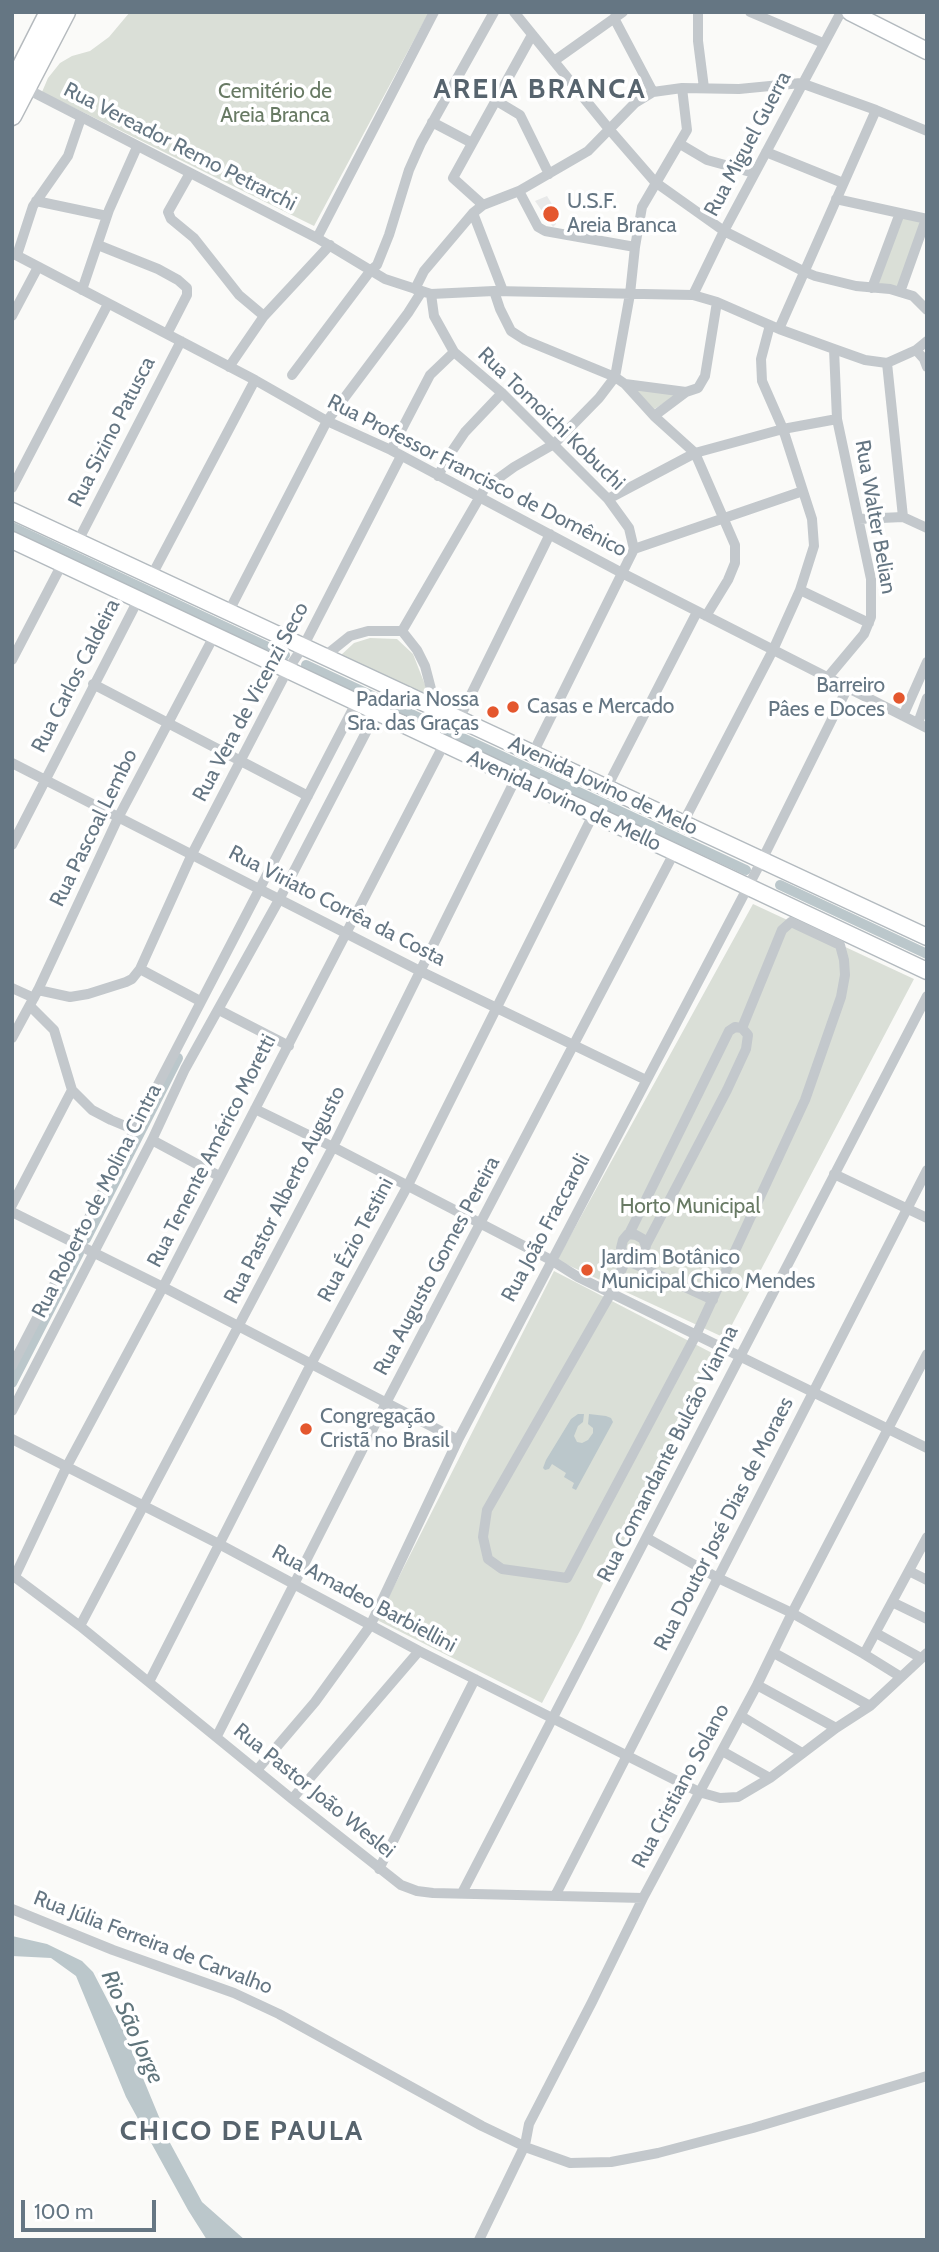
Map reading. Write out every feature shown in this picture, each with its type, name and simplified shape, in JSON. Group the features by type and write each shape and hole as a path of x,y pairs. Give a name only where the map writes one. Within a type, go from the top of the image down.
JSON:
{"main road":[{"path":"12,116 20,87 49,12"},
{"path":"20,87 66,12"},
{"path":"850,12 927,51"},
{"name":"Avenida Jovino de Melo","path":"12,511 927,937"},
{"name":"Avenida Jovino de Mello","path":"12,540 927,971"}],"street":[{"path":"434,12 317,238 385,279 422,291 693,295 865,360 887,363 916,350 927,341"},
{"path":"292,375 370,270 377,265 409,170 432,122 494,12"},
{"path":"698,12 698,41 704,88"},
{"path":"750,12 823,43"},
{"name":"Rua Miguel Guerra","path":"693,295 754,173 841,12"},
{"path":"518,13 609,129 655,182 724,231 803,271 913,296 927,310"},
{"path":"554,61 618,15 653,92"},
{"path":"483,205 453,178 533,35"},
{"path":"229,611 327,421 408,313 422,291 430,262 483,205 519,191 588,151 635,103 653,92 682,88 739,89 802,83 927,131"},
{"name":"Rua Vereador Remo Petrarchi","path":"20,87 317,238"},
{"path":"402,631 478,497 497,478 554,444 620,380 642,207 687,130 682,88"},
{"path":"495,100 520,115 549,174"},
{"path":"683,822 773,650 800,590 814,547 811,519 803,491 783,429 762,381 761,359 876,110"},
{"path":"15,254 36,201 68,156 81,118"},
{"path":"432,122 472,144"},
{"path":"680,144 706,160 754,173"},
{"path":"82,290 107,216 137,147"},
{"path":"766,152 843,183"},
{"path":"190,173 168,212 171,219 194,238 239,295 264,316"},
{"path":"519,191 538,227 545,231 635,247"},
{"path":"836,200 926,219 900,292"},
{"path":"36,201 107,216"},
{"path":"473,213 499,291 500,309 510,331 525,340 620,380 686,391 698,388 705,376 717,302"},
{"path":"872,288 900,213"},
{"path":"98,245 158,269 187,288 187,295 167,334"},
{"path":"229,366 264,316 330,246"},
{"name":"Rua Professor Francisco de Domênico","path":"15,254 229,366 327,421 396,453 622,573 922,726"},
{"path":"12,316 38,267"},
{"name":"Rua Tomoichi Kobuchi","path":"422,291 454,352 502,393 608,499 629,528 634,549"},
{"path":"12,488 108,304"},
{"name":"Rua Sizino Patusca","path":"78,541 181,341"},
{"name":"Rua Walter Belian","path":"828,677 864,634 871,617 871,579 837,419 834,349"},
{"path":"916,350 927,367"},
{"name":"Rua Vera de Vicenzi Seco","path":"141,969 192,855 287,671 304,645 396,453 430,375 454,352"},
{"path":"887,363 903,517"},
{"path":"152,575 255,380"},
{"path":"606,789 701,614 728,580 735,563 735,545 695,453 620,380"},
{"path":"654,416 686,391"},
{"path":"438,476 465,432 502,393"},
{"path":"608,499 695,453 783,429 837,419"},
{"path":"533,753 634,549 803,491"},
{"path":"859,519 903,517 927,528"},
{"path":"459,719 550,534"},
{"path":"12,660 62,564"},
{"path":"800,590 869,623"},
{"name":"Rua Carlos Caldeira","path":"12,845 138,600"},
{"path":"325,656 350,636 368,631 402,631"},
{"path":"402,631 417,650 425,666 436,708"},
{"name":"Rua Pascoal Lembo","path":"12,1038 34,998 118,818 214,636"},
{"path":"903,716 927,665"},
{"path":"93,684 308,796"},
{"name":"Rua João Fraccaroli","path":"257,1770 315,1702 370,1626 458,1440 762,860 848,689"},
{"path":"922,726 927,698"},
{"name":"Rua Roberto de Molina Cintra","path":"12,1411 135,1130 356,703"},
{"name":"Rua Roberto de Molina Cintra","path":"12,1366 16,1348 85,1247 152,1140 186,1069 280,898 376,713"},
{"name":"Rua Tenente Américo Moretti","path":"14,1575 67,1466 289,1046 444,744"},
{"name":"Rua Viriato Corrêa da Costa","path":"12,763 420,971 646,1080"},
{"name":"Rua Pastor Alberto Augusto","path":"80,1626 333,1147 516,778"},
{"name":"Rua Ézio Testini","path":"149,1682 311,1364 407,1187 593,814"},
{"name":"Rua Augusto Gomes Pereira","path":"217,1736 386,1403 674,853"},
{"path":"626,1260 611,1293 487,1510 483,1537 488,1559 502,1569 567,1578 696,1335 805,1100 841,997 845,975 840,945 791,922 782,930 742,1028"},
{"path":"12,988 34,998 70,998 120,985 132,979 141,969 200,1001"},
{"name":"Rua Comandante Bulcão Vianna","path":"462,1893 927,996"},
{"path":"34,998 54,1030 72,1090 92,1110 135,1130"},
{"path":"219,1010 289,1046"},
{"path":"626,1260 636,1260 643,1255 742,1059 748,1035 742,1028 735,1027 729,1031 621,1248 626,1260 713,1300"},
{"path":"12,1205 72,1090"},
{"path":"255,1109 551,1260 578,1277 927,1448"},
{"path":"152,1140 219,1176"},
{"name":"Rua Doutor José Dias de Moraes","path":"555,1896 927,1170"},
{"path":"834,1174 927,1218"},
{"path":"12,1212 458,1440"},
{"path":"629,1234 643,1239 646,1245"},
{"name":"Rua Cristiano Solano","path":"479,2240 525,2145 529,2124 643,1898 774,1653 792,1613 927,1354"},
{"name":"Rua Amadeo Barbiellini","path":"12,1439 219,1544 370,1626 699,1792 720,1798 738,1797 770,1778"},
{"path":"647,1538 718,1578 792,1613 901,1677"},
{"path":"864,1654 927,1538"},
{"path":"909,1571 927,1580"},
{"name":"Rua Pastor João Weslei","path":"14,1575 401,1885 417,1891 643,1898"},
{"path":"892,1602 927,1619"},
{"path":"722,1751 770,1778 870,1706 924,1656 876,1633"},
{"path":"292,1799 419,1651"},
{"path":"774,1653 870,1706"},
{"path":"379,1869 475,1679"},
{"path":"757,1685 836,1728"},
{"path":"741,1716 802,1753"},
{"name":"Rua Júlia Ferreira de Carvalho","path":"12,1909 113,1950 223,1988 279,2014 482,2126 570,2163 611,2162 658,2153 753,2128 927,2076"}],"shaded area":[{"name":"U.S.F. Areia Branca","path":"547,196 560,217 555,220 553,227 535,201"},
{"path":"578,1414 584,1414 583,1422 574,1436 577,1442 588,1440 593,1433 593,1428 588,1424 589,1414 606,1416 613,1422 576,1490 572,1488 574,1483 564,1477 566,1473 552,1464 549,1469 543,1468 571,1419"},
{"path":"12,1936 47,1944 82,1961 93,1972 123,2030 169,2141 202,2202 245,2240 207,2240 126,2097 76,1976 51,1958 12,1956"}],"green space":[{"name":"Cemitério de Areia Branca","path":"130,12 429,12 314,226 42,92 48,78 60,63 90,51 109,37"},
{"path":"903,214 924,220 899,290 872,288"},
{"path":"633,387 676,395 653,410"},
{"path":"370,638 397,639 413,654 431,700 340,656 354,643"},
{"name":"Horto Municipal","path":"753,904 914,979 725,1338 557,1260"},
{"path":"554,1271 714,1354 581,1629 542,1703 377,1620"}],"waterway":[{"path":"12,527 285,655"},
{"path":"306,665 746,870"},
{"path":"780,885 927,954"},
{"path":"86,1239 178,1058"},
{"path":"12,1383 79,1253"}],"place":[{"name":"U.S.F. Areia Branca","path":"551,214"},
{"name":"Barreiro Pâes e Doces","path":"899,698"},
{"name":"Casas e Mercado","path":"513,707"},
{"name":"Padaria Nossa Sra. das Graças","path":"493,712"},
{"name":"Jardim Botânico Municipal Chico Mendes","path":"587,1270"},
{"name":"Congregação Cristã no Brasil","path":"306,1429"}],"district":[{"name":"AREIA BRANCA","path":"540,90"},
{"name":"CHICO DE PAULA","path":"242,2132"}],"water label":[{"name":"Rio São Jorge","path":"132,2027"}]}
